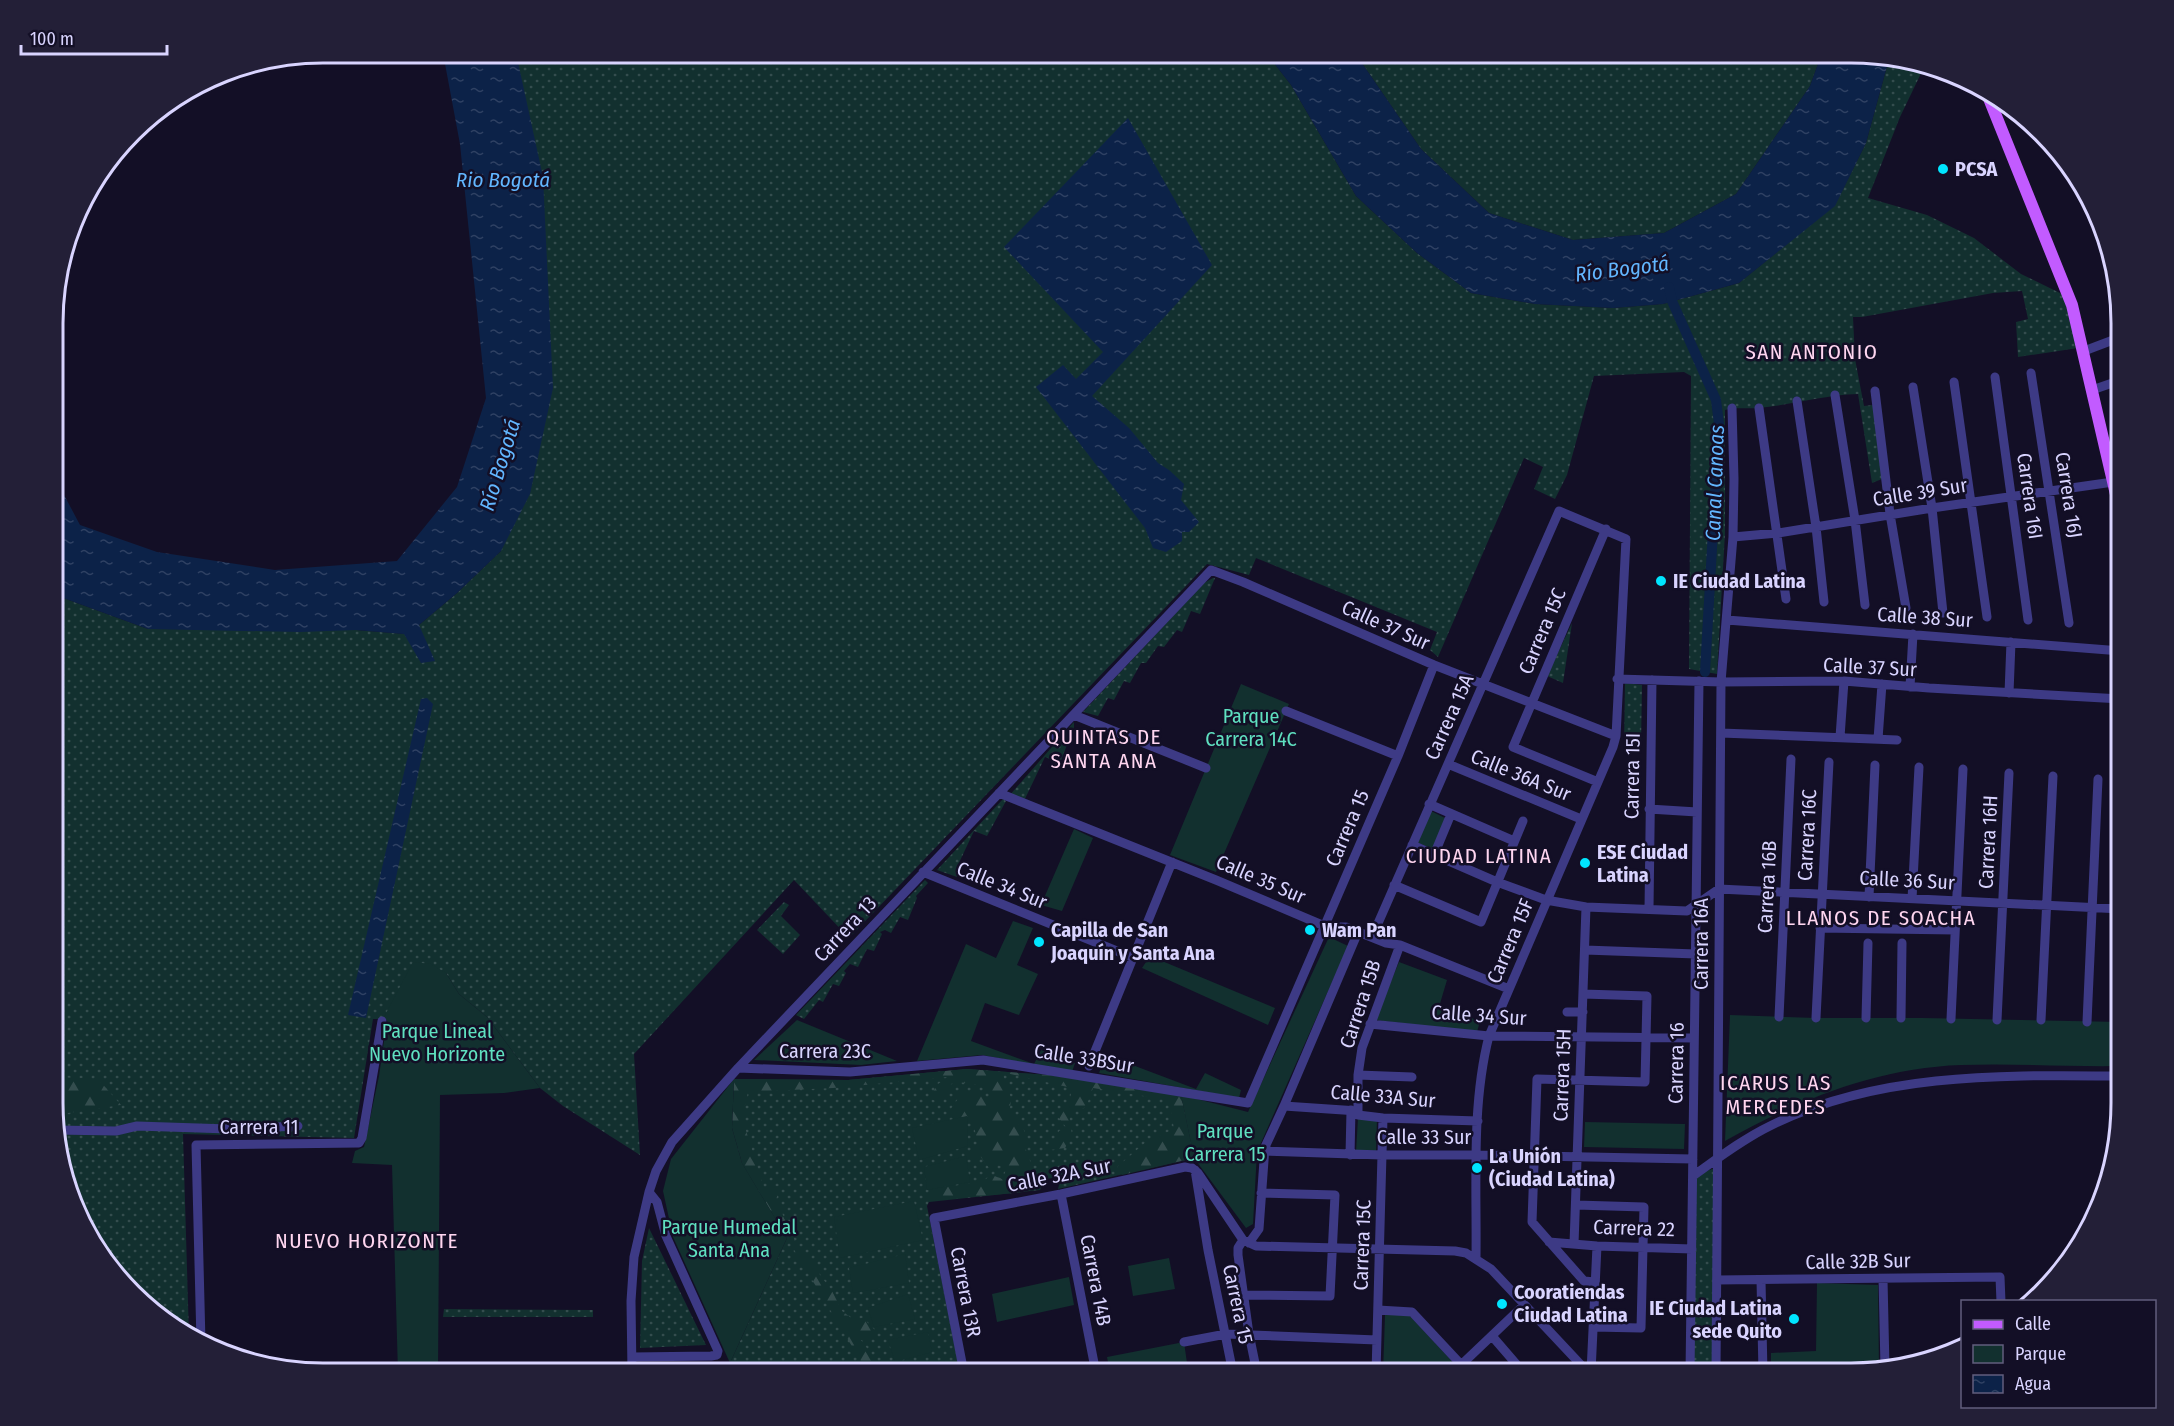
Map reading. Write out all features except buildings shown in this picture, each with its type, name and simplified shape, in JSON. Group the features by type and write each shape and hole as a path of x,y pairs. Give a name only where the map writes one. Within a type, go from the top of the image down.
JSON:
{"main road":[{"path":"1992,105 2068,294 2084,351 2111,470"}],"street":[{"path":"2084,351 2111,341"},
{"name":"Carrera 16J","path":"2031,373 2051,491 2069,623"},
{"name":"Carrera 16I","path":"1995,377 2028,620"},
{"path":"1954,382 1988,617"},
{"path":"2092,390 2111,383"},
{"path":"1913,387 1932,508 1942,613"},
{"path":"1875,391 1890,514 1905,608"},
{"path":"1836,395 1865,605"},
{"path":"1797,401 1816,526 1824,602"},
{"name":"Carrera 16A","path":"1716,1363 1721,682 1733,537 1732,408"},
{"path":"1759,408 1786,599"},
{"path":"2106,454 2111,452"},
{"name":"Calle 39 Sur","path":"1733,537 1778,533 2051,491 2111,490"},
{"name":"Carrera 15A","path":"1372,937 1559,511 1606,529"},
{"name":"Carrera 15F","path":"1476,1258 1478,1121 1482,1065 1489,1036 1616,736 1617,679 1626,539 1606,529"},
{"name":"Carrera 15C","path":"1598,782 1513,747 1606,529"},
{"name":"Calle 37 Sur","path":"1210,570 1243,582 1434,665 1616,736"},
{"name":"Carrera 13","path":"632,1363 634,1257 649,1192 662,1158 672,1142 738,1068 1210,570"},
{"name":"Calle 38 Sur","path":"1727,620 2111,650"},
{"path":"1910,687 1913,634"},
{"path":"2009,693 2011,642"},
{"name":"Carrera 15","path":"1248,1103 1398,756 1434,665"},
{"name":"Calle 37 Sur","path":"1617,679 1721,682 1844,681 2111,698"},
{"name":"Carrera 15I","path":"1649,909 1652,680"},
{"name":"Carrera 16","path":"1690,1363 1699,681"},
{"path":"1840,737 1844,681"},
{"path":"1878,739 1882,684"},
{"path":"1286,711 1398,756"},
{"path":"1074,715 1206,768"},
{"path":"1721,733 1897,740"},
{"name":"Carrera 16B","path":"1779,1017 1791,759"},
{"name":"Carrera 16C","path":"1816,1018 1829,762"},
{"name":"Calle 36A Sur","path":"1448,764 1581,819"},
{"path":"1869,897 1875,765"},
{"path":"1912,899 1919,767"},
{"path":"1951,1019 1963,770"},
{"name":"Carrera 16H","path":"1997,1020 2009,773"},
{"path":"2041,1020 2052,776"},
{"path":"2087,1022 2098,778"},
{"name":"Calle 35 Sur","path":"999,793 1334,930 1346,927 1386,943 1400,945 1509,989"},
{"path":"1429,804 1514,841"},
{"path":"1649,809 1697,812"},
{"path":"1434,855 1451,814"},
{"path":"1394,885 1481,922 1523,821"},
{"path":"1412,845 1497,882 1546,900 1586,907 1687,910 1719,890"},
{"path":"1089,1066 1172,862"},
{"name":"Calle 34 Sur","path":"923,872 1134,958"},
{"name":"Calle 36 Sur","path":"1719,890 2111,908"},
{"name":"Carrera 15H","path":"1574,1244 1586,907"},
{"path":"1820,928 1955,930"},
{"path":"1255,1363 1243,1295 1238,1248 1259,1229 1264,1151 1358,932"},
{"path":"1866,1017 1868,943"},
{"path":"1901,1018 1902,943"},
{"name":"Carrera 15B","path":"1350,1155 1362,1048 1400,945"},
{"path":"1585,950 1696,954"},
{"path":"1583,994 1647,996 1645,1082 1537,1079 1532,1222 1584,1281 1595,1282"},
{"path":"1567,1012 1582,1012"},
{"name":"Carrera 11","path":"201,1332 196,1145 359,1143 362,1137 382,1021"},
{"name":"Calle 34 Sur","path":"1370,1024 1489,1036 1694,1038"},
{"name":"Calle 33BSur","path":"913,1066 983,1060 1248,1103"},
{"name":"Carrera 23C","path":"738,1068 850,1072 913,1066"},
{"path":"1358,1075 1412,1077"},
{"path":"1693,1176 1770,1126 1821,1106 1862,1094 1947,1079 1995,1076 2111,1076"},
{"name":"Calle 33A Sur","path":"1284,1106 1354,1111 1358,1115 1383,1118 1478,1121"},
{"name":"Carrera 15C","path":"1376,1363 1383,1118"},
{"path":"65,1130 116,1131 137,1126 229,1129 298,1126"},
{"name":"Calle 33 Sur","path":"1264,1151 1350,1155 1693,1159"},
{"name":"Calle 32A Sur","path":"934,1218 1185,1167 1193,1169"},
{"path":"1193,1169 1246,1242 1270,1247 1455,1251 1476,1258 1491,1269 1523,1306 1579,1363"},
{"name":"Carrera 15","path":"1193,1169 1231,1363"},
{"path":"632,1357 717,1355 718,1351 666,1236 657,1202 649,1192"},
{"path":"1243,1295 1330,1296 1335,1195 1261,1193"},
{"name":"Carrera 14B","path":"1061,1194 1094,1363"},
{"path":"1576,1205 1644,1207 1641,1328 1593,1327"},
{"name":"Carrera 13R","path":"934,1218 962,1363"},
{"path":"642,1221 662,1220"},
{"name":"Carrera 22","path":"1549,1242 1692,1249"},
{"path":"1588,1363 1593,1327 1597,1246"},
{"name":"Calle 32B Sur","path":"1717,1280 2000,1277 2001,1300"},
{"path":"1883,1278 1885,1361"},
{"path":"1761,1280 1764,1363"},
{"path":"1463,1363 1523,1306"},
{"path":"1378,1310 1412,1312 1459,1363"},
{"path":"1184,1342 1226,1334 1377,1340"},
{"path":"1492,1336 1515,1363"}],"green space":[{"path":"518,63 1274,63 1291,85 1356,196 1417,253 1471,293 1535,304 1613,308 1663,304 1739,283 1835,205 1866,143 1887,65 1921,73 1900,117 1868,198 1927,215 1974,238 2021,274 2064,295 2078,348 2018,357 2016,322 2028,319 2022,291 1993,293 1853,317 1855,359 1864,406 1873,405 1882,479 1872,483 1858,394 1832,396 1771,407 1725,410 1725,533 1717,674 1689,669 1691,376 1684,372 1594,376 1567,475 1555,499 1534,489 1543,467 1524,458 1438,657 1430,650 1437,632 1256,558 1249,575 1207,564 849,938 794,880 634,1054 640,1155 563,1106 540,1088 487,1017 459,994 446,973 383,1019 373,1019 354,1138 183,1134 189,1325 139,1287 107,1247 90,1218 77,1187 65,1137 63,1103 63,598 148,629 356,630 405,634 421,662 419,625 501,551 521,81"},
{"path":"1362,63 1818,63 1810,86 1736,194 1664,233 1573,240 1489,213 1421,149"},
{"path":"1215,578 1200,614 1191,611 1182,632 1177,630 1164,647 1158,646 1146,663 1141,663 1130,683 1124,681 1114,700 1108,698 1098,716 1083,712 1204,583"},
{"path":"1572,623 1563,683 1547,676"},
{"path":"1625,683 1642,685 1641,745 1624,745"},
{"name":"Parque Carrera 14C","path":"1241,684 1289,704 1216,872 1170,855"},
{"path":"1074,722 1060,763 1045,757 1023,803 1008,797"},
{"path":"1003,799 1006,801 987,836 974,831 957,867 960,869 957,877 937,870"},
{"path":"1431,811 1445,818 1433,849 1416,842"},
{"path":"1074,829 1093,838 1062,911 1041,905"},
{"path":"925,880 928,883 916,896 908,920 900,917 891,933 885,930 880,932 882,934 874,951 867,949 858,967 850,964 844,971 846,973 839,986 833,984 823,1002 819,1000 804,1019 796,1015"},
{"path":"784,902 789,905 781,916 800,935 783,954 757,930"},
{"path":"1013,921 1033,928 1017,965 1038,974 1019,1015 985,1003 971,1041 1034,1064 1041,1050 1075,1063 1072,1072 982,1055 917,1061 966,944 996,958"},
{"name":"Parque Carrera 15","path":"1329,937 1348,946 1257,1152 1253,1224 1246,1228 1194,1158 1181,1095 1248,1112"},
{"path":"1150,956 1275,1008 1268,1025 1142,968"},
{"name":"Parque Lineal Nuevo Horizonte","path":"413,962 431,964 446,973 459,994 487,1017 540,1088 504,1093 440,1095 438,1363 398,1363 392,1165 352,1163 355,1151 364,1147 379,1076 387,1020 383,1019"},
{"path":"1399,962 1447,980 1439,1007 1480,1021 1477,1032 1375,1020"},
{"path":"1730,1015 2111,1022 2111,1066 1961,1065 1899,1072 1838,1089 1809,1100 1725,1141"},
{"path":"797,1020 897,1061 861,1065 754,1060"},
{"path":"1106,1055 1196,1089 1205,1073 1241,1090 1239,1098 1099,1073"},
{"path":"967,1069 1048,1075 1181,1095 1194,1158 1058,1189 1061,1177 1045,1179 1040,1190 929,1202 927,1206 958,1363 730,1363 787,1238 742,1163 734,1079 848,1080"},
{"path":"967,1069 1048,1075 1181,1095 1194,1158 1122,1175 1117,1167 1146,1142 1174,1129 1170,1105 1163,1099 1093,1088 1086,1107 1069,1114 1072,1135 1065,1148 1050,1150 1059,1131 1066,1127 1057,1116 1070,1099 1072,1088 1002,1072 1011,1098 1010,1108 1015,1120 1024,1130 1026,1150 1035,1174 1023,1192 929,1201 931,1189 981,1182 992,1175 1002,1179 1007,1168 998,1165 990,1169 980,1156 972,1158 970,1152 979,1146 971,1116 957,1118 950,1110 962,1093 977,1089 986,1101 992,1100 991,1089 956,1083 951,1084 944,1099 938,1102 929,1098 938,1084 948,1077 833,1088 748,1092 742,1118 764,1188 780,1186 776,1200 795,1241 832,1291 842,1311 854,1320 863,1318 876,1331 869,1339 861,1340 878,1363 862,1363 742,1163 732,1128 734,1079 848,1080"},
{"path":"63,1077 98,1079 121,1105 64,1114"},
{"name":"Parque Humedal Santa Ana","path":"734,1079 732,1128 742,1163 787,1238 730,1363 673,1237 663,1191 671,1159"},
{"path":"967,1116 968,1146 919,1160 912,1128"},
{"path":"1358,1118 1377,1118 1376,1153 1356,1152"},
{"path":"1585,1122 1685,1124 1684,1149 1584,1147"},
{"path":"966,1156 970,1182 927,1190 924,1167"},
{"path":"1715,1168 1715,1363 1690,1363 1693,1176"},
{"path":"914,1201 923,1240 840,1258 834,1217"},
{"path":"649,1228 706,1345 640,1348 642,1261"},
{"path":"905,1254 909,1283 853,1293 849,1268"},
{"path":"1169,1258 1175,1289 1133,1296 1128,1266"},
{"path":"1069,1277 1074,1305 997,1322 992,1294"},
{"path":"1817,1283 1878,1285 1879,1361 1771,1363 1771,1353 1816,1351"},
{"path":"908,1294 915,1319 874,1327 868,1308"},
{"path":"444,1309 593,1310 593,1317 443,1317"},
{"path":"1385,1315 1409,1315 1454,1363 1383,1363"},
{"path":"928,1332 932,1352 895,1362 888,1340"},
{"path":"1184,1342 1187,1363 1108,1363 1107,1357"},
{"path":"944,1360 945,1363 929,1363"}],"water":[{"name":"Rio Bogotá","path":"445,63 518,63 543,177 553,388 530,494 501,551 419,625 435,661 421,663 404,634 356,630 300,632 148,629 63,598 63,493 80,525 157,552 275,570 397,561 457,487 486,398 460,144"},
{"name":"Río Bogotá","path":"1274,63 1362,63 1421,149 1489,213 1573,240 1664,233 1736,194 1810,86 1818,63 1887,65 1866,143 1835,206 1739,283 1663,304 1613,308 1535,304 1471,293 1417,253 1356,196 1291,85"},
{"path":"1128,118 1212,265 1092,396 1129,428 1158,463 1184,484 1181,500 1199,522 1189,532 1182,532 1182,541 1166,552 1153,548 1145,528 1036,387 1063,365 1076,379 1103,352 1004,247"},
{"path":"427,698 433,704 366,1018 348,1015 421,699"}],"waterway":[{"name":"Canal Canoas","path":"1669,287 1672,301 1716,400 1719,424 1705,672"}],"place":[{"name":"PCSA","path":"1943,169"},
{"name":"IE Ciudad Latina","path":"1661,581"},
{"name":"ESE Ciudad Latina","path":"1585,863"},
{"name":"Wam Pan","path":"1310,930"},
{"name":"Capilla de San Joaquín y Santa Ana","path":"1039,942"},
{"name":"La Unión (Ciudad Latina)","path":"1477,1168"},
{"name":"Cooratiendas Ciudad Latina","path":"1502,1304"},
{"name":"IE Ciudad Latina sede Quito","path":"1794,1319"}],"district":[{"name":"SAN ANTONIO","path":"1812,352"},
{"name":"QUINTAS DE SANTA ANA","path":"1104,749"},
{"name":"CIUDAD LATINA","path":"1479,856"},
{"name":"LLANOS DE SOACHA","path":"1881,918"},
{"name":"ICARUS LAS MERCEDES","path":"1776,1095"},
{"name":"NUEVO HORIZONTE","path":"367,1241"}]}
